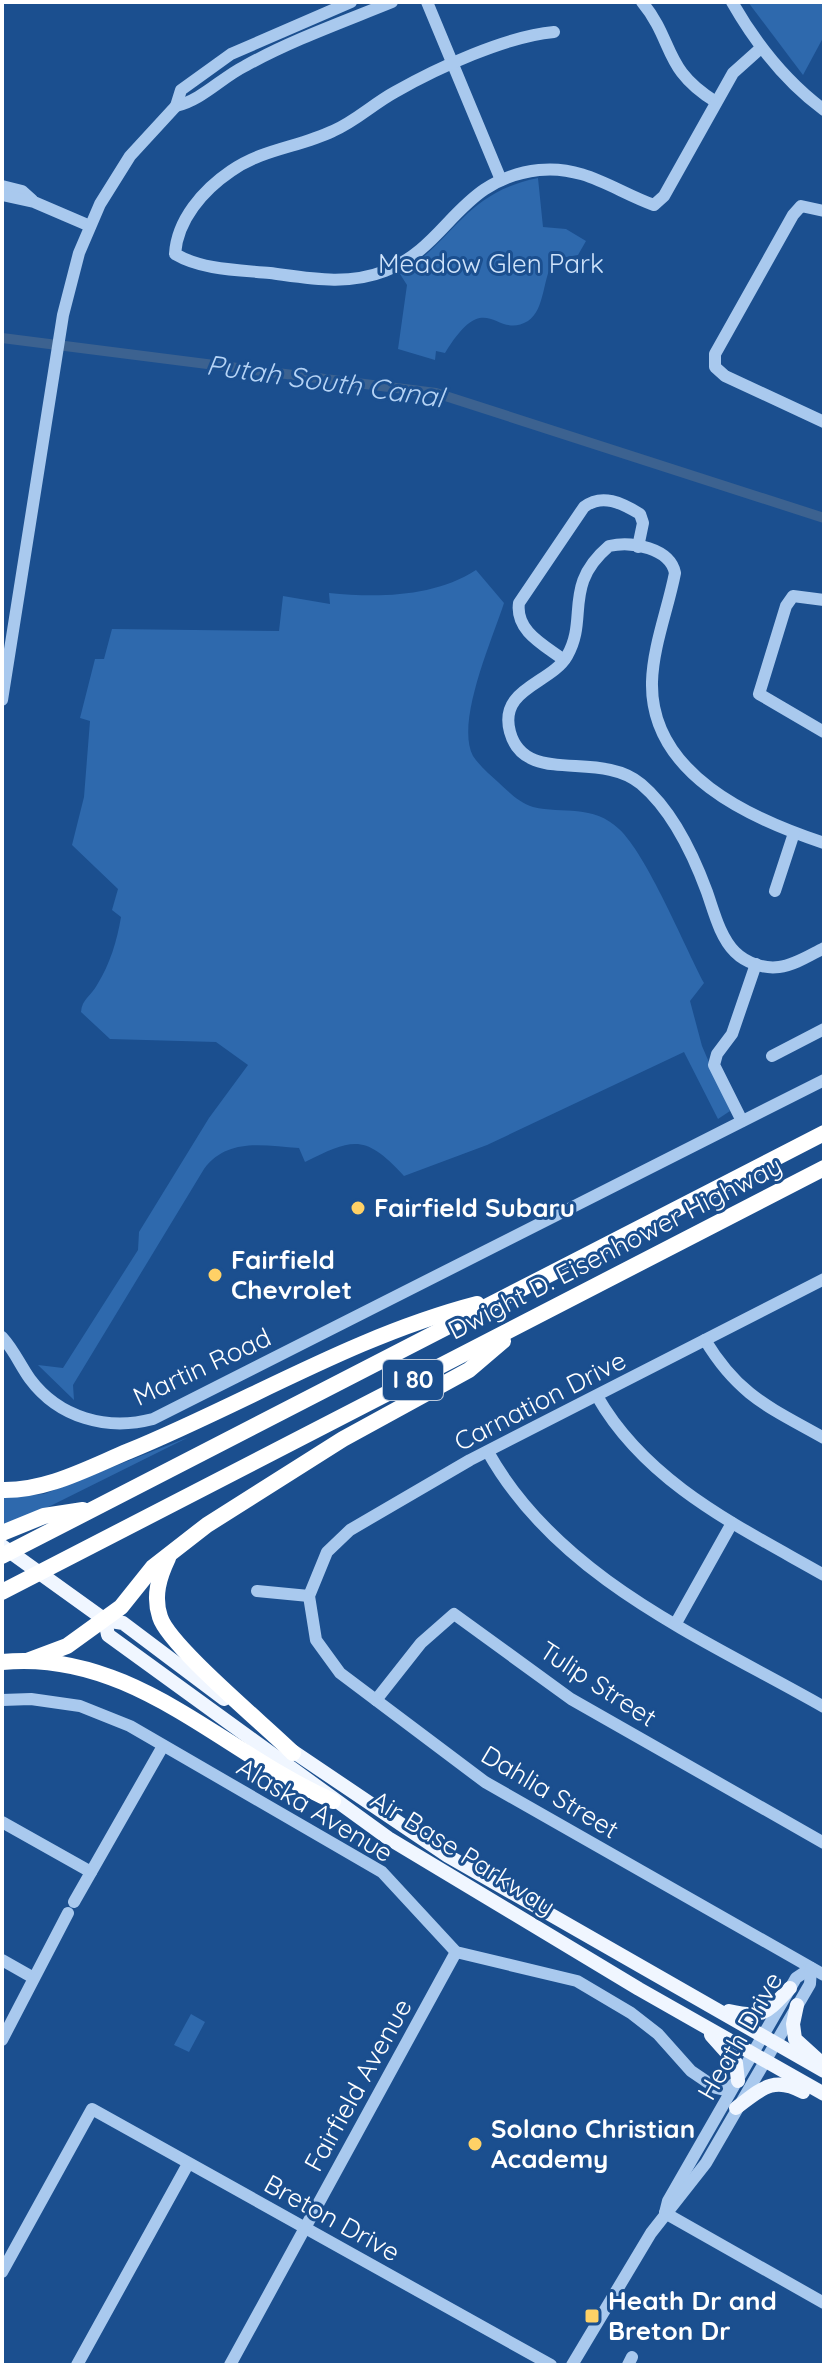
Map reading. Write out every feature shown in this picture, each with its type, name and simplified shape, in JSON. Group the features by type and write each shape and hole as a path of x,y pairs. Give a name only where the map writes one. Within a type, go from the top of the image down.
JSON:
{"highway":[{"name":"Dwight D. Eisenhower Highway","path":"2,1556 824,1133"},
{"name":"Dwight D. Eisenhower Highway","path":"2,1592 824,1168"},
{"path":"2,1490 43,1487 203,1421 330,1357 433,1315 509,1295"},
{"path":"27,1661 67,1646 105,1620 121,1607 172,1549 343,1439 469,1370 527,1321"},
{"path":"2,1533 44,1516 97,1508"},
{"path":"172,1549 157,1591 163,1625 186,1652 293,1753"},
{"path":"2,1662 27,1661 92,1672 157,1696 333,1801"}],"main road":[{"name":"Air Base Parkway","path":"2,1546 105,1620 123,1623 293,1753 448,1856 824,2071"},
{"name":"Air Base Parkway","path":"105,1620 108,1635 333,1801 440,1870 824,2094"},
{"path":"713,2008 754,2017 762,2015 790,1988"},
{"path":"797,2005 793,2024 795,2039 824,2064"},
{"path":"703,2025 736,2063 738,2081"},
{"path":"736,2108 762,2087 776,2083 794,2087 824,2104"}],"street":[{"path":"2,700 62,322 70,285 90,226 130,156 176,106 181,90 231,54 351,2"},
{"path":"176,106 192,102 218,82 272,51 392,2"},
{"path":"427,2 501,180"},
{"path":"642,2 651,13 673,63 688,82 716,102"},
{"path":"732,2 761,48 799,89 824,110"},
{"path":"554,32 529,34 454,65 394,92 354,121 321,137 275,149 229,172 190,212 176,239 175,254 189,263 264,273 329,280 359,278 404,262 425,246 473,195 501,180 540,170 566,170 605,181 654,205 664,196 733,73 761,48"},
{"path":"2,192 90,226"},
{"path":"824,211 801,206 793,215 715,354 715,367 725,376 824,422"},
{"path":"564,660 523,627 517,616 519,603 584,507 593,500 607,499 640,514 643,523 638,547"},
{"path":"824,843 744,812 724,799 686,765 668,743 655,711 652,680 675,573 668,557 638,547 609,546 585,576 578,595 573,643 564,660 517,696 509,720 517,747 539,764 595,765 610,768 640,783 655,798 688,847 725,939 734,952 756,964 779,967 824,948"},
{"path":"824,600 793,596 786,606 759,694 824,732"},
{"path":"775,891 794,833"},
{"path":"742,1121 714,1065 732,1034 756,964"},
{"path":"772,1056 824,1029"},
{"name":"Martin Road","path":"2,1337 39,1390 71,1413 107,1424 153,1419 824,1080"},
{"name":"Carnation Drive","path":"309,1596 318,1566 337,1540 488,1452 824,1279"},
{"path":"705,1340 723,1369 742,1390 824,1438"},
{"path":"597,1396 616,1429 697,1503 824,1575"},
{"path":"488,1452 519,1501 601,1578 824,1707"},
{"path":"676,1623 732,1523"},
{"path":"257,1591 309,1596"},
{"name":"Dahlia Street","path":"309,1596 311,1626 326,1658 376,1700 500,1791 824,1975"},
{"name":"Tulip Street","path":"376,1700 421,1643 454,1614 571,1699 824,1843"},
{"name":"Alaska Avenue","path":"2,1700 31,1699 80,1706 130,1726 382,1872 456,1952"},
{"path":"2,2040 29,1989 32,1977 163,1746"},
{"path":"2,1822 91,1872"},
{"path":"456,1952 565,1977 647,2025 705,2082 725,2090 738,2081"},
{"name":"Fairfield Avenue","path":"230,2365 456,1952"},
{"path":"2,1960 32,1977"},
{"name":"Heath Drive","path":"665,2213 675,2206 698,2174 736,2108 790,1988 796,1978 811,1968"},
{"name":"Heath Drive","path":"768,2039 797,2005 810,1984 811,1968"},
{"name":"Heath Drive","path":"572,2365 665,2213 668,2201 738,2081 758,2057"},
{"name":"Breton Drive","path":"2,2272 92,2109 551,2365"},
{"path":"77,2365 188,2164"},
{"path":"665,2213 824,2303"}],"green space":[{"path":"748,2 824,2 824,36 803,75"},
{"name":"Meadow Glen Park","path":"538,178 543,227 566,229 586,241 578,255 555,259 534,316 517,325 481,318 471,322 445,353 436,351 435,360 398,349 407,285 400,274 493,194"},
{"path":"476,570 504,603 472,702 469,741 473,756 523,803 599,816 619,829 630,842 653,879 704,983 690,1001 702,1046 730,1111 718,1119 684,1052 487,1145 404,1176 379,1153 358,1144 336,1148 305,1162 299,1148 260,1145 224,1152 204,1169 73,1385 74,1400 38,1365 63,1368 138,1250 139,1232 209,1118 248,1065 216,1042 110,1039 81,1012 109,961 121,917 112,910 118,889 72,845 84,797 90,721 80,718 95,659 104,659 112,629 279,631 283,596 330,604 329,593 406,594 442,586"},
{"path":"189,1437 2,1530 2,1497 44,1494"},
{"path":"191,2014 205,2022 189,2052 174,2045"}],"waterway":[{"name":"Putah South Canal","path":"2,338 436,393 824,518"}],"place":[{"name":"Fairfield Subaru","path":"358,1208"},
{"name":"Fairfield Chevrolet","path":"215,1275"},
{"name":"Solano Christian Academy","path":"475,2144"},
{"name":"Heath Dr and Breton Dr","path":"592,2316"}]}
